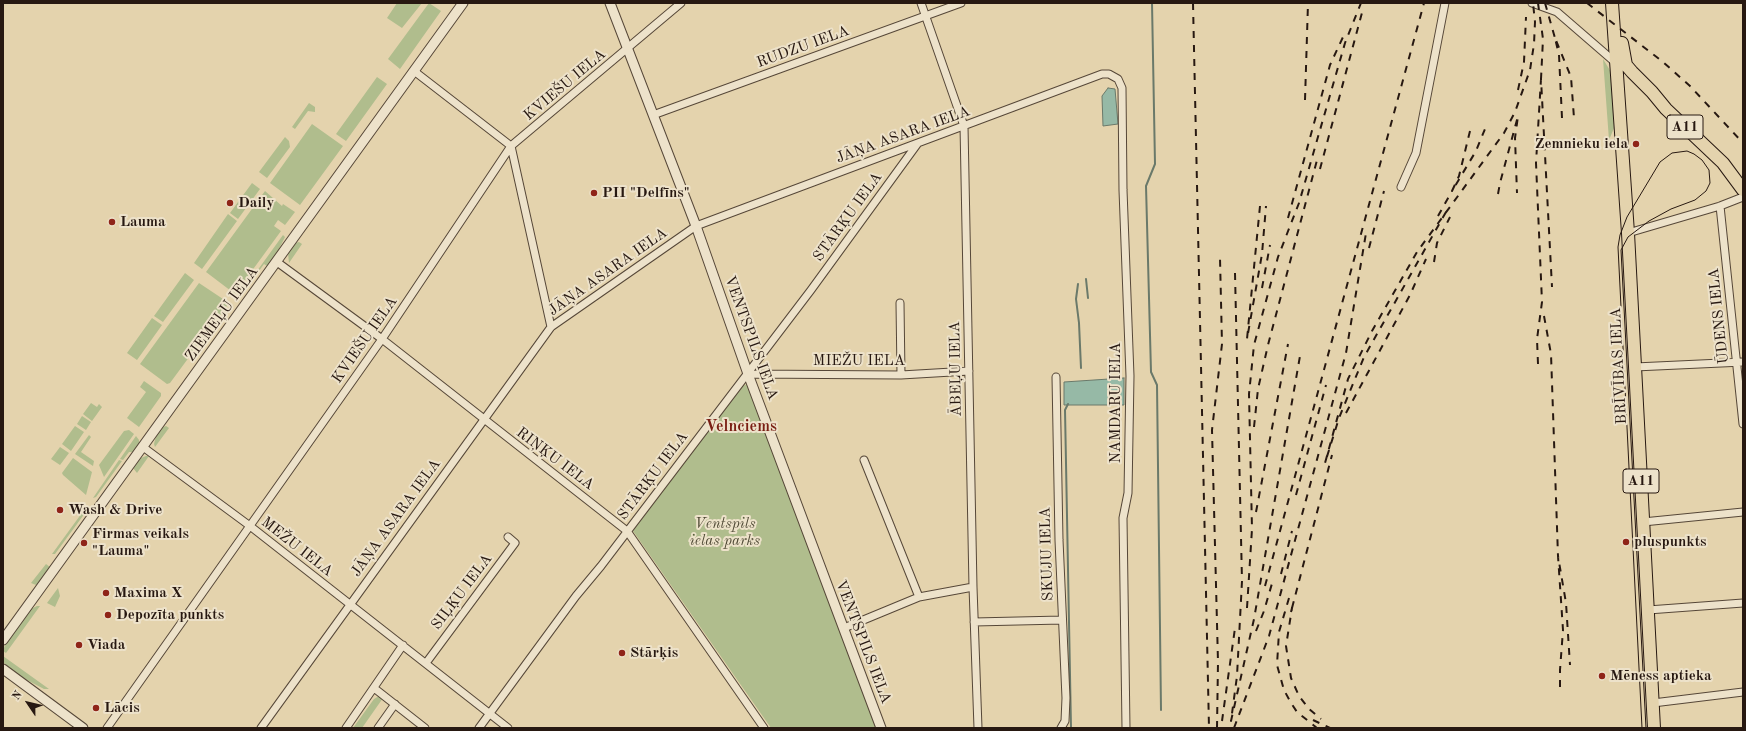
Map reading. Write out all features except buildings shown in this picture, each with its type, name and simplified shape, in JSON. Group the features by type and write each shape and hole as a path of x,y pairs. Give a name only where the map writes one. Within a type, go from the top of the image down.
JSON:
{"highway":[{"name":"BRĪVĪBAS IELA","path":"1612,3 1621,64"},
{"name":"BRĪVĪBAS IELA","path":"1620,3 1628,233 1654,728"},
{"name":"A11","path":"1621,64 1632,82 1656,103 1666,109 1723,163 1743,190"}],"street":[{"name":"ZIEMEĻU IELA","path":"3,640 463,3"},
{"name":"VENTSPILS IELA","path":"610,3 696,226 748,374 881,728"},
{"name":"KVIEŠU IELA","path":"107,728 382,340 511,146 628,50 682,3"},
{"name":"ĀBEĻU IELA","path":"921,3 964,126 973,587 978,728"},
{"name":"RUDZU IELA","path":"653,115 961,3"},
{"path":"1402,187 1416,153 1445,3"},
{"path":"1532,3 1557,12 1621,64"},
{"path":"414,71 511,146 551,327"},
{"name":"JĀŅA ASARA IELA","path":"261,728 551,327 696,226 1102,74 1109,74 1118,78"},
{"name":"NAMDARU IELA","path":"1118,78 1122,88 1123,190 1130,376 1128,493 1123,518 1126,728"},
{"name":"STĀRĶU IELA","path":"479,728 576,596 628,532 748,374 918,142"},
{"path":"1628,233 1720,206 1743,197"},
{"name":"ŪDENS IELA","path":"1720,206 1740,362 1743,424"},
{"name":"RIŅĶU IELA","path":"277,262 382,340 628,532 764,728"},
{"path":"900,303 902,375"},
{"path":"1635,367 1740,362"},
{"name":"MIEŽU IELA","path":"748,374 902,375 969,371"},
{"name":"SKUJU IELA","path":"1056,377 1062,620 1066,698 1065,721 1061,728"},
{"name":"MEŽU IELA","path":"143,447 250,526 508,728"},
{"path":"864,460 919,597"},
{"path":"1643,522 1743,512"},
{"name":"SIĻĶU IELA","path":"426,663 515,543 508,538"},
{"path":"844,628 919,597 973,587"},
{"path":"1648,610 1743,603"},
{"path":"974,622 1062,620"},
{"path":"346,728 403,645"},
{"path":"3,669 83,728"},
{"path":"374,688 425,728"},
{"path":"1653,704 1743,692"},
{"path":"378,728 395,704"}],"green space":[{"path":"397,3 422,3 402,28 387,18"},
{"path":"429,3 441,11 400,69 388,59"},
{"path":"1603,59 1611,72 1614,128 1609,140"},
{"path":"377,77 387,84 346,141 336,134"},
{"path":"309,103 315,107 315,112 308,111 295,129 292,127"},
{"path":"312,124 343,146 300,205 270,183"},
{"path":"285,137 289,141 290,147 267,178 259,172"},
{"path":"252,183 260,189 238,219 230,213"},
{"path":"265,191 282,206 283,204 295,212 285,225 278,220 274,226 281,231 235,294 206,272"},
{"path":"228,214 237,221 202,269 194,263"},
{"path":"283,235 285,237 277,253 267,266 264,264 241,296 239,296"},
{"path":"299,242 302,244 289,263 288,253 295,243"},
{"path":"185,273 194,280 163,322 154,316"},
{"path":"199,283 229,303 170,383 167,384 140,364"},
{"path":"152,318 162,325 137,360 127,353"},
{"path":"144,381 161,393 161,396 139,427 127,418 146,392 140,387"},
{"name":"Ventspils ielas parks","path":"747,384 877,728 771,728 633,531 635,526 743,386"},
{"path":"91,403 97,407 99,404 102,407 92,421 83,414"},
{"path":"82,416 91,422 86,430 77,424"},
{"path":"75,426 84,432 71,451 62,444"},
{"path":"166,426 169,428 155,447 154,444 156,436 163,427"},
{"path":"129,430 134,434 104,477 99,465 124,431"},
{"path":"89,435 91,437 81,452 94,461 93,466 75,454"},
{"path":"136,436 139,440 139,445 133,452 129,452 123,460 120,459"},
{"path":"60,447 69,453 60,465 51,459"},
{"path":"149,456 137,473 133,468 141,458"},
{"path":"73,458 92,472 86,495 62,473"},
{"path":"119,460 122,461 96,497 93,498"},
{"path":"87,506 88,509 55,554 52,554"},
{"path":"46,564 50,567 38,583 36,585 31,583"},
{"path":"58,588 60,596 55,607 47,603"},
{"path":"40,606 6,653 3,651 5,645 31,609"},
{"path":"3,656 49,689 44,689 7,667 3,661"},
{"path":"379,696 383,698 362,728 353,728 374,699"}],"shaded area":[{"path":"1108,88 1115,89 1118,124 1103,126 1102,96"},
{"path":"1124,378 1124,405 1064,405 1064,382"}],"waterway":[{"path":"1152,3 1155,164 1146,186 1151,372 1157,385 1161,710"},
{"path":"1086,279 1088,298"},
{"path":"1078,284 1076,299 1079,323 1081,368"},
{"path":"1068,404 1065,410 1071,728"}],"tram line":[{"path":"1642,728 1618,247 1620,235 1627,217 1660,162 1672,153 1687,151 1702,160 1709,170 1710,183 1706,191 1695,200 1671,209 1649,221 1628,237 1621,250 1646,728"}],"railway":[{"path":"1193,3 1209,728"},
{"path":"1305,100 1308,3"},
{"path":"1247,608 1252,529 1249,394 1254,345 1278,257 1299,203 1345,43 1361,3"},
{"path":"1265,586 1424,3"},
{"path":"1446,212 1364,357 1339,418 1325,463 1348,379 1372,331 1417,252 1504,133 1515,112 1530,70 1534,44 1535,22 1533,3"},
{"path":"1538,3 1543,39 1541,79"},
{"path":"1545,3 1555,38"},
{"path":"1587,3 1663,62 1690,86 1743,143"},
{"path":"1320,169 1363,9"},
{"path":"1518,90 1524,62 1526,17"},
{"path":"1288,218 1330,65 1343,37"},
{"path":"1562,118 1559,55 1555,38 1571,77 1574,118"},
{"path":"1538,364 1537,339 1542,302 1536,163 1541,79 1552,287"},
{"path":"1498,194 1518,116 1515,138 1517,193"},
{"path":"1470,131 1459,176 1452,191 1476,151 1487,124"},
{"path":"1254,427 1258,389 1268,345 1317,160"},
{"path":"1369,248 1384,191"},
{"path":"1438,216 1452,191"},
{"path":"1260,206 1247,339 1262,254 1266,206"},
{"path":"1434,262 1437,243 1450,217"},
{"path":"1234,728 1269,636 1346,353 1366,233"},
{"path":"1262,288 1270,245"},
{"path":"1217,728 1218,662 1212,430 1222,344 1220,258"},
{"path":"1346,413 1410,295 1426,259"},
{"path":"1235,273 1242,581 1237,676 1231,721 1254,619 1300,356"},
{"path":"1544,316 1551,354 1558,556"},
{"path":"1256,512 1288,344"},
{"path":"1296,495 1326,385"},
{"path":"1292,608 1332,455"},
{"path":"1281,574 1292,531"},
{"path":"1560,687 1563,630 1558,556 1566,603 1570,665"},
{"path":"1256,631 1264,611 1273,580"},
{"path":"1289,598 1279,632 1277,665 1284,690 1291,703 1297,712 1317,728"},
{"path":"1291,612 1292,608 1286,646 1291,678 1299,696 1309,709 1321,719"},
{"path":"1222,721 1235,628"},
{"path":"1313,720 1330,728"}],"place":[{"name":"Zemnieku iela","path":"1636,144"},
{"name":"PII \"Delfīns\"","path":"594,193"},
{"name":"Daily","path":"230,203"},
{"name":"Lauma","path":"112,222"},
{"name":"Wash & Drive","path":"60,510"},
{"name":"pluspunkts","path":"1626,542"},
{"name":"Firmas veikals \"Lauma\"","path":"84,543"},
{"name":"Maxima X","path":"106,593"},
{"name":"Depozīta punkts","path":"108,615"},
{"name":"Viada","path":"79,645"},
{"name":"Stārķis","path":"622,653"},
{"name":"Mēness aptieka","path":"1602,676"},
{"name":"Lācis","path":"96,708"}],"district":[{"name":"Velnciems","path":"741,427"}]}
